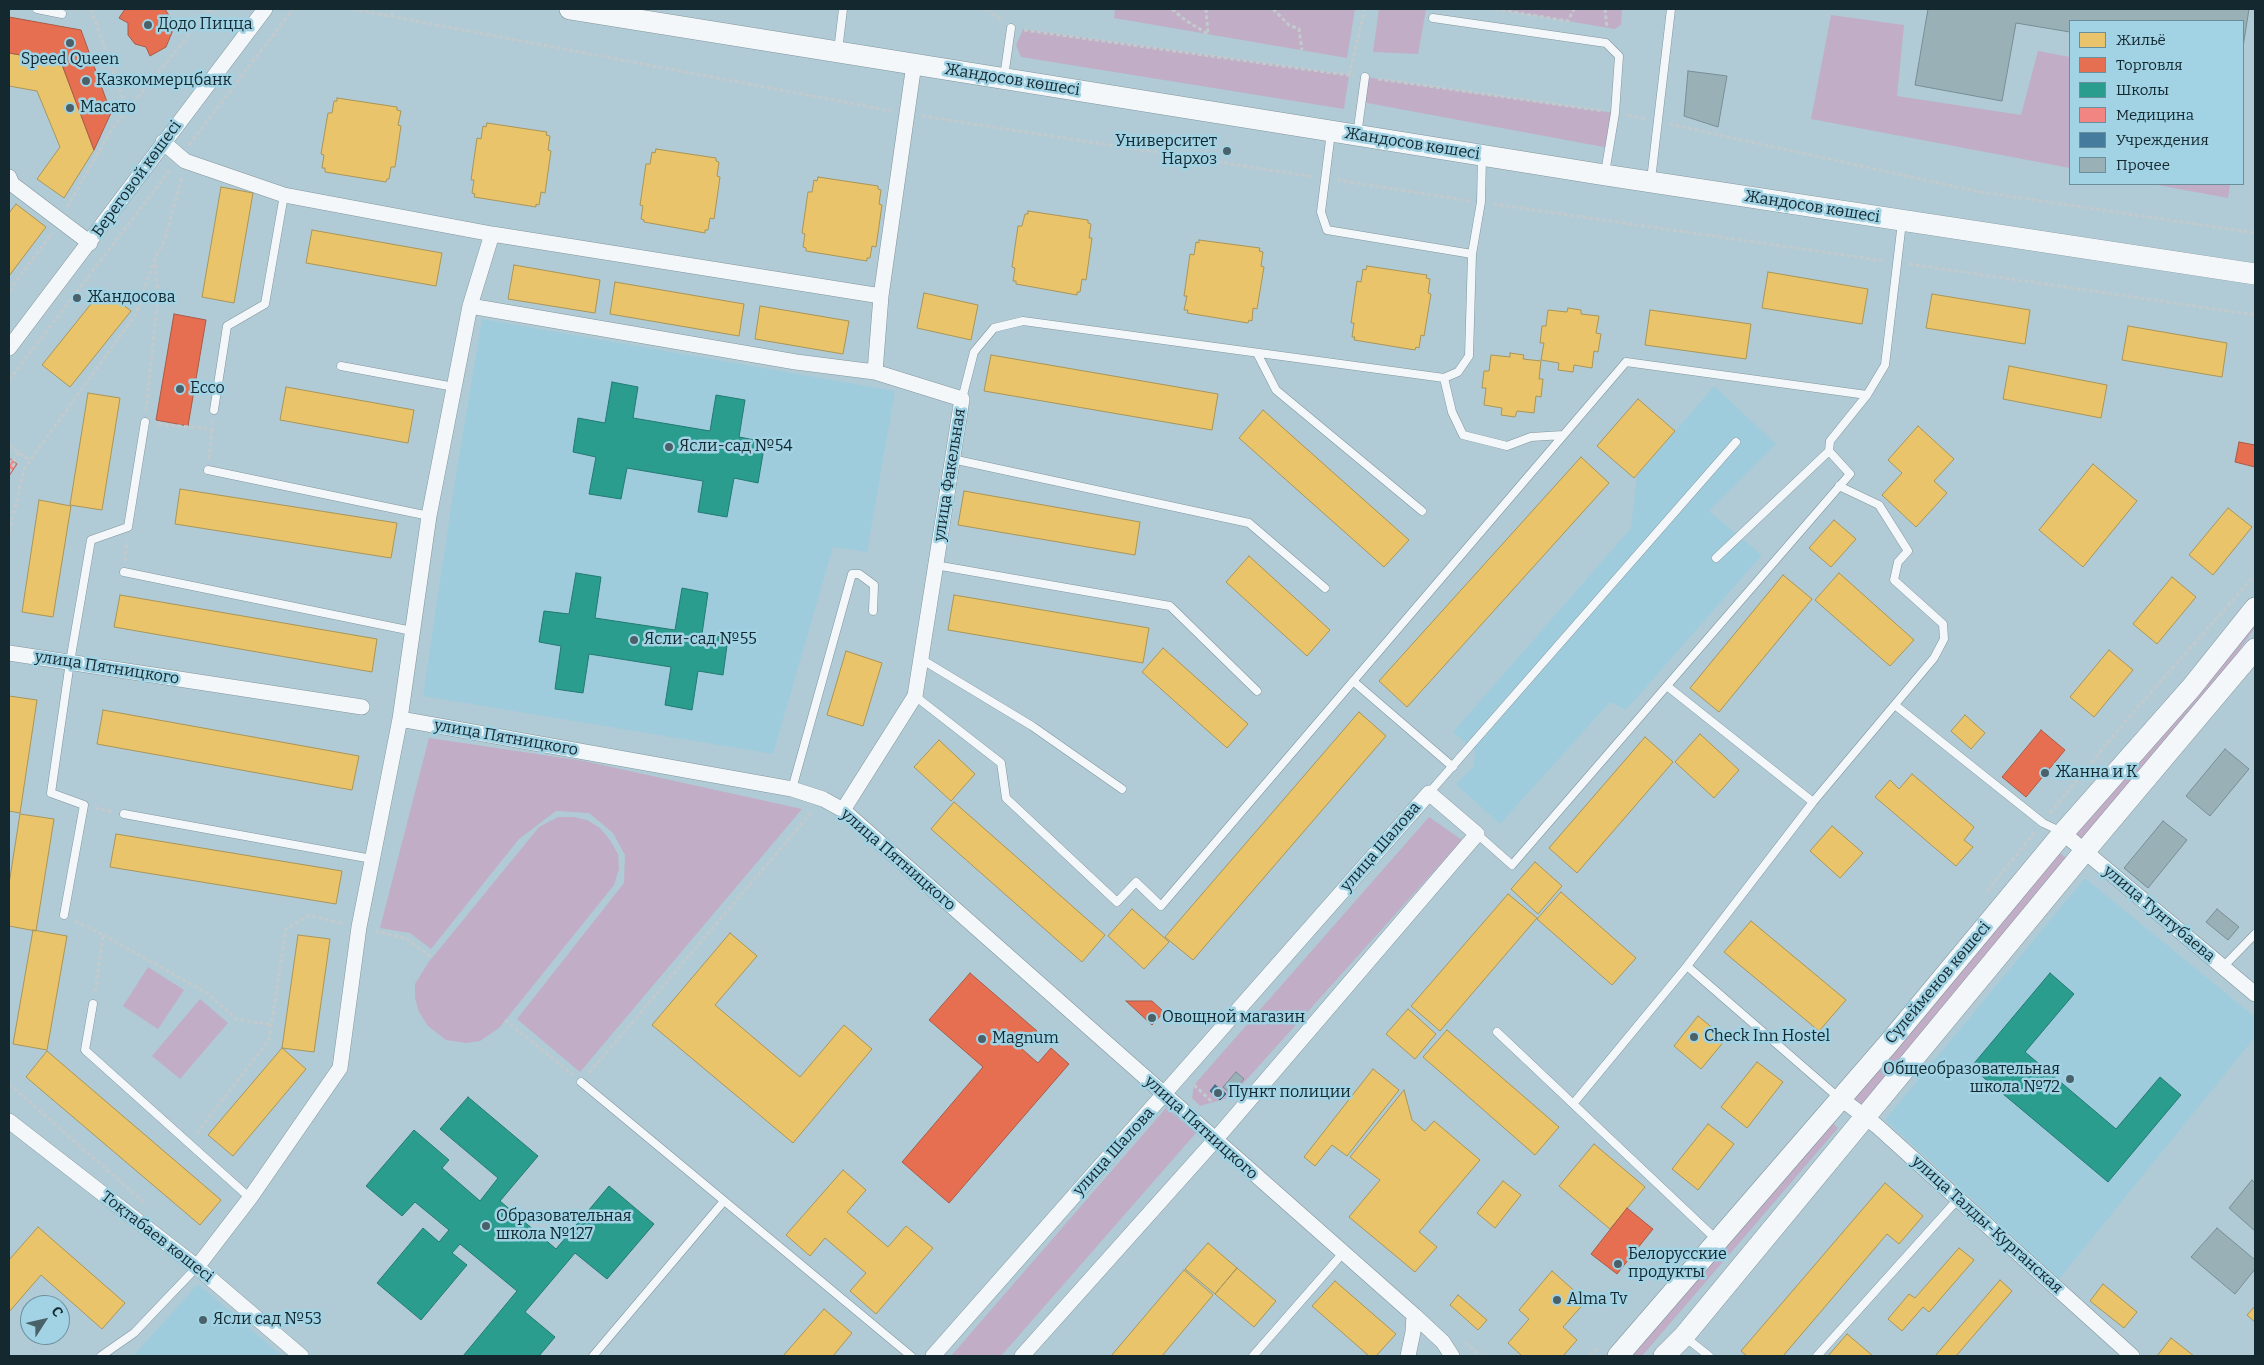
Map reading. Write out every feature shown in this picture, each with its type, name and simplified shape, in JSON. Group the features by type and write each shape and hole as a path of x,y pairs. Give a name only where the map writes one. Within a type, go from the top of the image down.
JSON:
{"street":[{"name":"Береговой көшесі","path":"9,348 265,9"},
{"name":"Жандосов көшесі","path":"570,9 1605,175 2255,274"},
{"path":"875,372 882,296 914,64"},
{"path":"163,142 183,158 284,195 492,234 882,296"},
{"path":"9,177 12,184 90,243"},
{"path":"197,1267 250,1198 340,1068 359,927 400,719 429,516 470,306 492,234"},
{"name":"улица Факельная","path":"470,306 796,362 875,372 962,399 915,696 843,810"},
{"name":"Сүлейменов көшесі","path":"1611,1349 1717,1241 2063,833 2191,688 2255,608"},
{"name":"Сүлейменов көшесі","path":"1664,1356 1684,1336 2084,852 2255,649"},
{"name":"улица Пятницкого","path":"9,653 362,707"},
{"name":"улица Пятницкого","path":"400,719 792,789 823,799 843,810 1414,1315 1443,1342 1452,1356"},
{"name":"улица Шалова","path":"933,1356 1429,793 1477,834"},
{"name":"улица Тунтубаева","path":"2063,833 2255,994"},
{"path":"1022,1356 1215,1140 1477,834"},
{"name":"улица Талды-Курганская","path":"1840,1098 1877,1126 2132,1356"},
{"name":"Тоқтабаев көшесі","path":"9,1121 197,1267 301,1356"},
{"path":"1408,1356 1414,1315"}],"lane":[{"path":"37,9 62,14"},
{"path":"838,51 843,9"},
{"path":"1651,182 1656,121 1671,9"},
{"path":"1433,18 1606,43 1619,56 1615,112 1605,175"},
{"path":"1003,79 1011,28"},
{"path":"1357,135 1365,78"},
{"path":"1331,131 1321,212 1327,230 1472,254"},
{"path":"962,399 974,352 994,328 1023,321 1444,378 1458,372 1469,356 1472,254 1481,202 1482,155"},
{"path":"214,410 227,326 265,304 284,195"},
{"path":"1477,834 1512,865 1850,474 1830,451 1830,441 1867,395 1885,365 1902,220"},
{"path":"1257,353 1276,390 1422,510"},
{"path":"915,696 1001,763 1006,798 1117,902 1136,882 1162,906 1626,362 1867,395"},
{"path":"341,366 454,387"},
{"path":"1444,378 1452,412 1463,435 1507,446 1531,438 1563,435"},
{"path":"64,915 84,805 51,793 70,662 91,540 128,527 145,422"},
{"path":"1429,793 1736,442"},
{"path":"1716,558 1830,451"},
{"path":"952,460 1249,523 1325,588"},
{"path":"208,470 429,516"},
{"path":"1573,1104 1687,966 1813,802 1934,658 1944,639 1944,624 1894,580 1898,562 1908,551 1879,505 1839,486"},
{"path":"935,564 1170,606 1257,691"},
{"path":"124,572 412,631"},
{"path":"792,789 852,574 859,574 874,585 873,611"},
{"path":"921,659 1032,726 1122,790"},
{"path":"1353,681 1452,767"},
{"path":"1667,686 1813,802"},
{"path":"1895,705 2043,822 2063,833"},
{"path":"124,814 372,858"},
{"path":"2223,967 2255,934"},
{"path":"1687,966 1840,1098"},
{"path":"93,1004 85,1050 250,1198"},
{"path":"1496,1032 1717,1241"},
{"path":"581,1082 910,1356"},
{"path":"1817,1356 1958,1199"},
{"path":"593,1356 724,1201"},
{"path":"1253,1356 1343,1254"},
{"path":"100,1356 134,1333 197,1267"},
{"path":"1684,1336 1708,1356"}],"path":[{"path":"91,9 127,110"},
{"path":"9,291 60,220 112,129 210,9"},
{"path":"9,380 183,158 293,9"},
{"path":"352,9 907,114 1481,202 2255,315"},
{"path":"392,9 392,16"},
{"path":"988,9 1011,28 1615,112 1975,191 2255,233"},
{"path":"1172,9 1185,20 1208,34 1206,9"},
{"path":"1273,9 1289,25 1300,29 1302,50"},
{"path":"1348,75 1365,9"},
{"path":"1495,9 1568,22 1574,9"},
{"path":"1606,9 1607,28"},
{"path":"9,532 24,469 136,314 155,258 165,239 183,158"},
{"path":"155,258 158,295 145,422 212,429"},
{"path":"208,470 214,410"},
{"path":"9,446 30,460"},
{"path":"9,472 14,464 10,461 19,453"},
{"path":"124,572 128,527"},
{"path":"1982,897 2129,717 2255,575"},
{"path":"505,1020 581,1082 823,799"},
{"path":"84,805 124,814"},
{"path":"64,915 207,993 236,1019 272,1025"},
{"path":"189,1143 269,1040 286,929 310,915 407,939 432,958"},
{"path":"93,1004 103,935"},
{"path":"9,1084 147,1205"},
{"path":"1194,1085 1211,1101"},
{"path":"1590,1356 1611,1349"}],"shaded area":[{"path":"1115,9 1355,9 1347,58 1114,18"},
{"path":"1379,9 1426,9 1418,54 1373,52"},
{"path":"1496,9 1622,9 1621,25 1615,29"},
{"path":"1831,15 1904,25 1897,96 2021,115 2038,51 2069,57 2069,168 1811,119"},
{"path":"1023,29 1349,75 1344,109 1021,57 1016,45"},
{"path":"1365,77 1615,113 1609,148 1362,102"},
{"path":"2157,185 2230,185 2228,198"},
{"path":"482,319 895,391 867,552 833,547 773,754 423,696 455,481"},
{"path":"1714,386 1776,444 1709,511 1762,555 1626,710 1610,702 1500,824 1456,784 1474,766 1475,751 1453,732 1631,528 1637,476"},
{"path":"2255,615 2255,627 2211,692 2084,842 2072,831"},
{"path":"429,738 584,761 802,809 580,1072 517,1019 624,883 625,855 613,833 589,813 556,811 519,839 431,949 410,933 380,928"},
{"path":"558,817 574,817 587,820 600,828 610,840 618,854 619,869 614,885 499,1028 480,1041 466,1043 446,1040 428,1026 419,1012 415,998 415,984 428,963 539,827"},
{"path":"1429,817 1462,840 1231,1097 1200,1106 1192,1098 1194,1085"},
{"path":"2057,851 2069,860 1863,1105 1850,1095"},
{"name":"Общеобразовательная школа №72","path":"2085,878 2255,1017 2255,1037 2059,1279 1885,1120"},
{"path":"148,967 184,990 158,1029 123,1006"},
{"path":"200,999 228,1023 180,1079 152,1056"},
{"path":"1166,1108 1196,1133 1001,1356 951,1356"},
{"path":"1826,1117 1838,1128 1642,1356 1621,1356"},
{"name":"Ясли сад №53","path":"198,1284 282,1356 133,1356"}],"building: Жильё":[{"path":"9,53 61,62 94,150 64,198 37,179 60,147 37,91 9,86"},
{"path":"337,98 397,107 397,110 401,111 398,125 401,126 395,167 391,167 389,179 386,182 325,172 325,168 322,168 324,155 321,154 328,113 332,113 334,101 337,101"},
{"path":"487,123 547,132 546,135 550,136 548,150 551,151 545,193 541,192 539,205 536,204 536,207 474,197 475,194 472,193 474,180 471,180 477,138 481,139 483,126 486,127"},
{"path":"656,149 716,158 716,161 719,162 717,176 720,177 714,219 710,218 708,230 705,230 705,233 644,222 641,219 643,206 640,205 646,164 650,164 652,152 655,153"},
{"path":"818,177 878,186 878,189 881,190 879,204 882,205 876,247 872,246 870,258 867,258 867,261 806,251 806,248 803,247 805,234 802,233 808,192 812,192 814,180 817,181"},
{"path":"221,187 253,193 234,303 202,297"},
{"path":"16,204 46,227 9,276 9,213"},
{"path":"1028,211 1088,220 1088,223 1091,224 1089,238 1092,238 1086,280 1082,279 1080,292 1077,292 1077,295 1016,284 1016,281 1013,281 1015,268 1012,267 1018,226 1022,226 1025,214 1028,214"},
{"path":"312,230 442,253 436,286 306,263"},
{"path":"1199,240 1260,248 1259,251 1263,252 1261,266 1264,267 1257,309 1253,308 1252,321 1249,320 1248,323 1187,313 1188,310 1184,310 1190,254 1194,255 1196,242 1199,243"},
{"path":"514,265 600,280 595,313 508,299"},
{"path":"1367,266 1427,275 1426,278 1430,279 1428,293 1431,294 1424,336 1421,335 1419,348 1416,347 1415,350 1354,340 1355,337 1352,337 1354,323 1351,323 1357,281 1361,282 1363,269 1366,270"},
{"path":"1768,272 1868,289 1862,324 1762,308"},
{"path":"615,282 744,304 739,336 610,314"},
{"path":"103,289 131,311 70,387 42,365"},
{"path":"924,293 978,305 971,340 917,328"},
{"path":"1932,294 2030,310 2025,344 1926,328"},
{"path":"760,306 849,321 843,354 755,339"},
{"path":"1568,308 1581,310 1581,314 1599,316 1596,333 1601,334 1598,352 1594,351 1592,368 1574,365 1573,372 1558,370 1559,363 1541,360 1544,343 1540,343 1542,326 1546,326 1548,310 1567,312"},
{"path":"1650,310 1751,324 1746,359 1645,345"},
{"path":"2128,326 2227,343 2222,377 2122,360"},
{"path":"1510,353 1524,355 1523,359 1541,361 1539,379 1543,379 1541,397 1536,396 1534,413 1517,411 1515,417 1501,415 1502,408 1484,405 1486,388 1482,388 1484,371 1489,371 1491,355 1510,357"},
{"path":"991,355 1218,394 1212,430 984,391"},
{"path":"2009,366 2107,385 2101,418 2003,399"},
{"path":"286,387 414,410 408,443 280,420"},
{"path":"88,393 120,398 102,510 70,505"},
{"path":"1638,399 1675,431 1634,478 1597,446"},
{"path":"1263,410 1409,540 1384,567 1239,438"},
{"path":"1918,426 1954,459 1934,481 1947,493 1916,527 1882,495 1902,473 1888,460"},
{"path":"1581,457 1609,483 1407,707 1379,681"},
{"path":"2093,464 2137,501 2083,567 2039,530"},
{"path":"180,489 397,523 391,558 175,524"},
{"path":"964,491 1140,522 1135,555 958,525"},
{"path":"39,500 71,506 53,617 22,612"},
{"path":"2228,508 2252,527 2213,575 2189,555"},
{"path":"1834,520 1856,539 1831,567 1809,548"},
{"path":"1249,556 1330,630 1307,656 1226,582"},
{"path":"1839,573 1914,640 1890,666 1815,600"},
{"path":"1783,575 1812,599 1719,712 1690,688"},
{"path":"2172,577 2196,597 2157,644 2133,624"},
{"path":"120,595 377,639 372,672 114,627"},
{"path":"954,595 1149,628 1143,663 948,630"},
{"path":"1163,648 1248,724 1227,748 1142,672"},
{"path":"2109,650 2133,670 2094,717 2070,697"},
{"path":"846,651 882,663 863,726 827,715"},
{"path":"9,696 37,700 20,813 9,811"},
{"path":"103,710 359,756 352,790 97,744"},
{"path":"1359,712 1386,736 1193,960 1165,937"},
{"path":"1965,715 1985,733 1971,749 1951,731"},
{"path":"1700,734 1739,770 1714,798 1675,762"},
{"path":"1645,737 1673,762 1577,873 1549,848"},
{"path":"939,740 975,774 951,801 914,767"},
{"path":"1912,774 1974,827 1964,840 1973,847 1956,866 1875,797 1890,780 1899,789"},
{"path":"954,802 1105,935 1082,962 931,829"},
{"path":"20,814 54,819 36,931 9,926 9,884"},
{"path":"1832,826 1863,853 1840,878 1810,851"},
{"path":"116,834 342,871 336,904 110,867"},
{"path":"1535,862 1562,886 1538,914 1511,889"},
{"path":"1561,892 1636,958 1612,985 1537,919"},
{"path":"1508,894 1537,918 1440,1031 1411,1006"},
{"path":"1132,909 1169,942 1144,969 1108,936"},
{"path":"1751,921 1846,1000 1819,1031 1724,952"},
{"path":"33,930 67,936 47,1050 13,1044"},
{"path":"730,933 757,956 715,1005 800,1077 844,1025 872,1049 793,1143 652,1025"},
{"path":"298,935 330,939 314,1052 282,1048"},
{"path":"1408,1009 1436,1034 1415,1059 1386,1034"},
{"path":"1698,1016 1726,1039 1701,1069 1674,1046"},
{"path":"1447,1030 1559,1127 1535,1155 1423,1057"},
{"path":"282,1048 306,1069 233,1156 208,1135"},
{"path":"47,1051 221,1200 200,1225 26,1077"},
{"path":"1757,1062 1783,1082 1747,1128 1721,1107"},
{"path":"1373,1069 1399,1090 1347,1156 1332,1145 1315,1166 1304,1157"},
{"path":"1404,1090 1412,1120 1425,1131 1434,1121 1480,1160 1419,1232 1437,1247 1415,1272 1349,1217 1380,1180 1350,1157"},
{"path":"1708,1124 1734,1144 1698,1190 1672,1169"},
{"path":"1594,1144 1645,1187 1610,1229 1559,1186"},
{"path":"843,1170 866,1190 847,1212 888,1247 906,1226 933,1248 876,1314 850,1291 866,1273 825,1238 810,1256 786,1235"},
{"path":"1503,1181 1521,1195 1495,1228 1477,1213"},
{"path":"1885,1183 1923,1216 1899,1244 1887,1234 1783,1356 1747,1356 1741,1351"},
{"path":"38,1227 125,1303 102,1329 70,1301 70,1295 64,1295 41,1275 24,1295 20,1295 20,1299 9,1312 9,1260"},
{"path":"1208,1243 1237,1268 1215,1294 1185,1269"},
{"path":"1959,1248 1974,1260 1929,1312 1923,1307 1902,1331 1888,1319 1909,1294 1915,1298"},
{"path":"1237,1268 1276,1301 1254,1327 1215,1294"},
{"path":"1184,1270 1213,1295 1162,1356 1111,1356"},
{"path":"1552,1271 1586,1301 1563,1327 1577,1340 1563,1356 1522,1356 1508,1343 1529,1319 1519,1310"},
{"path":"2000,1280 2012,1291 1956,1356 1935,1356"},
{"path":"1335,1281 1396,1334 1376,1356 1369,1356 1312,1306"},
{"path":"2103,1284 2137,1312 2124,1328 2090,1301"},
{"path":"1458,1295 1487,1320 1478,1330 1450,1305"},
{"path":"2255,1306 2255,1322 2247,1315"},
{"path":"824,1309 852,1333 833,1356 783,1356"},
{"path":"1847,1334 1873,1356 1828,1356"},
{"path":"2171,1338 2194,1356 2157,1356"}],"building: Торговля":[{"path":"125,9 165,9 173,22 173,30 166,47 150,56 146,47 135,44 128,35 128,23 119,18"},
{"path":"9,17 81,30 111,113 94,150 61,62 9,53"},
{"path":"174,314 206,320 188,426 156,420"},
{"path":"2239,442 2255,445 2255,467 2235,462"},
{"path":"2041,730 2065,750 2026,797 2002,777"},
{"path":"970,973 1037,1031 1022,1049 1038,1063 1051,1048 1069,1064 949,1203 902,1162 983,1067 929,1020"},
{"name":"Овощной магазин","path":"1126,1001 1152,1001 1164,1012 1152,1025"},
{"path":"1627,1208 1653,1229 1617,1274 1591,1254"}],"building: Школы":[{"name":"Ясли-сад №54","path":"612,382 638,387 633,418 710,431 716,395 745,400 739,437 765,442 758,483 734,478 727,517 698,512 703,481 627,468 621,499 589,494 596,457 573,452 578,418 605,423"},
{"name":"Ясли-сад №55","path":"576,573 601,577 595,618 675,630 682,588 708,593 702,634 728,638 723,675 698,671 692,710 665,705 671,667 589,654 583,693 555,689 561,646 539,642 544,611 569,614"},
{"path":"2050,973 2074,994 2025,1052 2116,1129 2160,1077 2181,1095 2108,1182 1971,1067"},
{"name":"Образовательная школа №127","path":"468,1097 538,1156 500,1201 556,1249 609,1186 654,1224 607,1279 575,1253 525,1312 555,1337 539,1356 463,1356 517,1291 460,1244 452,1253 467,1265 421,1320 377,1283 423,1228 439,1242 449,1230 415,1202 402,1216 366,1186 414,1130 449,1160 442,1168 480,1201 498,1178 440,1129"}],"building: Медицина":[{"path":"9,458 17,464 9,476"}],"building: Учреждения":[{"name":"Пункт полиции","path":"1215,1085 1226,1094 1220,1100 1210,1091"}],"building: Прочее":[{"path":"1928,9 2249,9 2244,41 2244,20 2069,20 2069,32 2016,23 2002,101 1915,85"},
{"path":"1688,71 1727,76 1718,127 1684,116"},
{"path":"2225,749 2249,769 2210,816 2186,796"},
{"path":"2163,821 2187,840 2148,888 2124,868"},
{"path":"2217,909 2239,927 2228,940 2206,922"},
{"path":"1236,1072 1244,1079 1231,1094 1223,1087"},
{"path":"2252,1180 2255,1183 2255,1231 2229,1208"},
{"path":"2217,1228 2255,1260 2255,1269 2235,1294 2191,1257"}],"place":[{"name":"Додо Пицца","path":"148,25"},
{"name":"Speed Queen","path":"70,43"},
{"name":"Казкоммерцбанк","path":"86,81"},
{"name":"Масато","path":"70,108"},
{"name":"Университет Нархоз","path":"1227,151"},
{"name":"Жандосова","path":"77,298"},
{"name":"Ecco","path":"180,389"},
{"name":"Ясли-сад №54","path":"669,447"},
{"name":"Ясли-сад №55","path":"634,640"},
{"name":"Жанна и К","path":"2045,773"},
{"name":"Овощной магазин","path":"1152,1018"},
{"name":"Check Inn Hostel","path":"1694,1037"},
{"name":"Magnum","path":"982,1039"},
{"name":"Общеобразовательная школа №72","path":"2070,1079"},
{"name":"Пункт полиции","path":"1218,1093"},
{"name":"Образовательная школа №127","path":"486,1226"},
{"name":"Белорусские продукты","path":"1618,1264"},
{"name":"Alma Tv","path":"1557,1300"},
{"name":"Ясли сад №53","path":"203,1320"}]}
